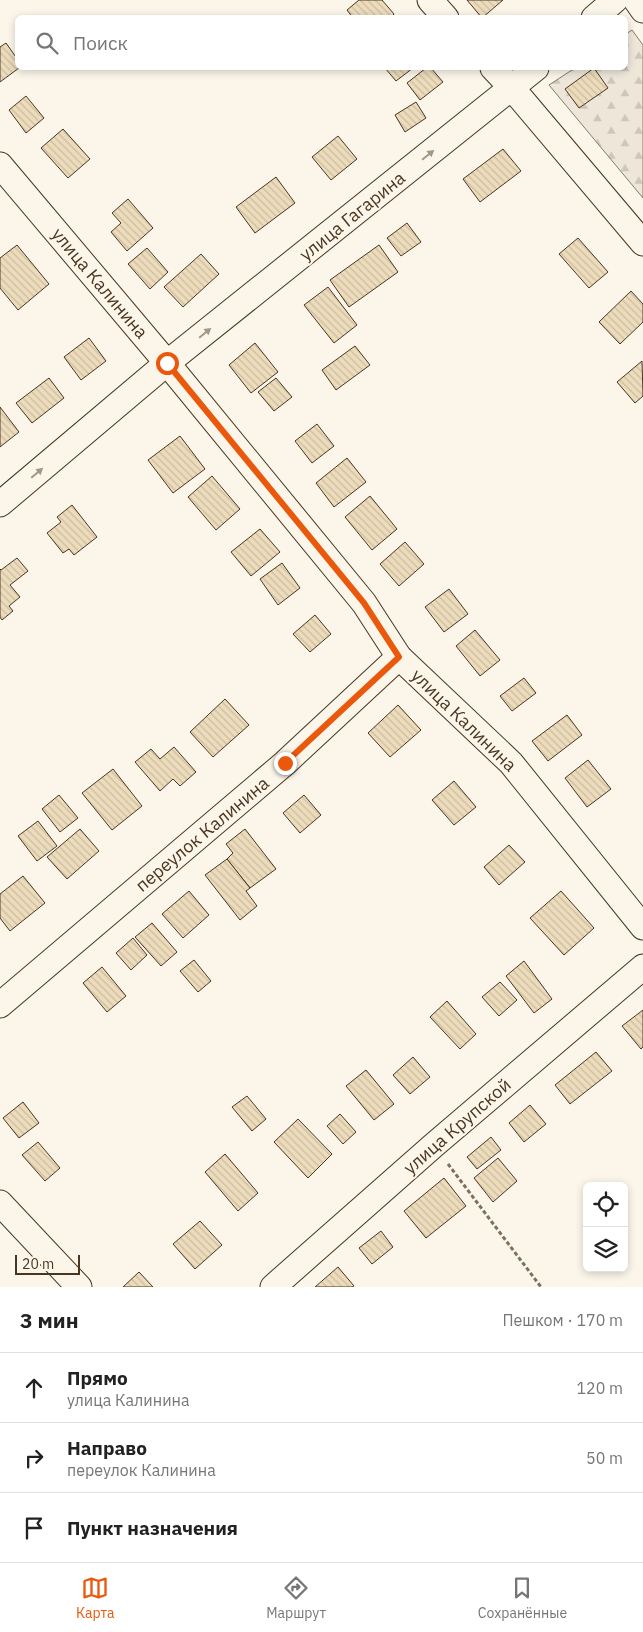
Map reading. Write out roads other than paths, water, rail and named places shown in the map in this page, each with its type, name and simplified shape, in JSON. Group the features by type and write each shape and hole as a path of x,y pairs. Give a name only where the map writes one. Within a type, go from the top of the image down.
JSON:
{"street":[{"path":"430,0 443,15"},
{"path":"598,15 615,0"},
{"path":"636,0 643,10"},
{"path":"495,70 643,243"},
{"name":"улица Гагарина","path":"0,504 167,363 534,70"},
{"name":"улица Калинина","path":"0,165 167,363 364,603 399,657 511,763 643,928"},
{"name":"переулок Калинина","path":"0,1005 285,763 399,657"},
{"name":"улица Крупской","path":"273,1287 434,1145 643,967"},
{"path":"0,1203 79,1287"}]}
